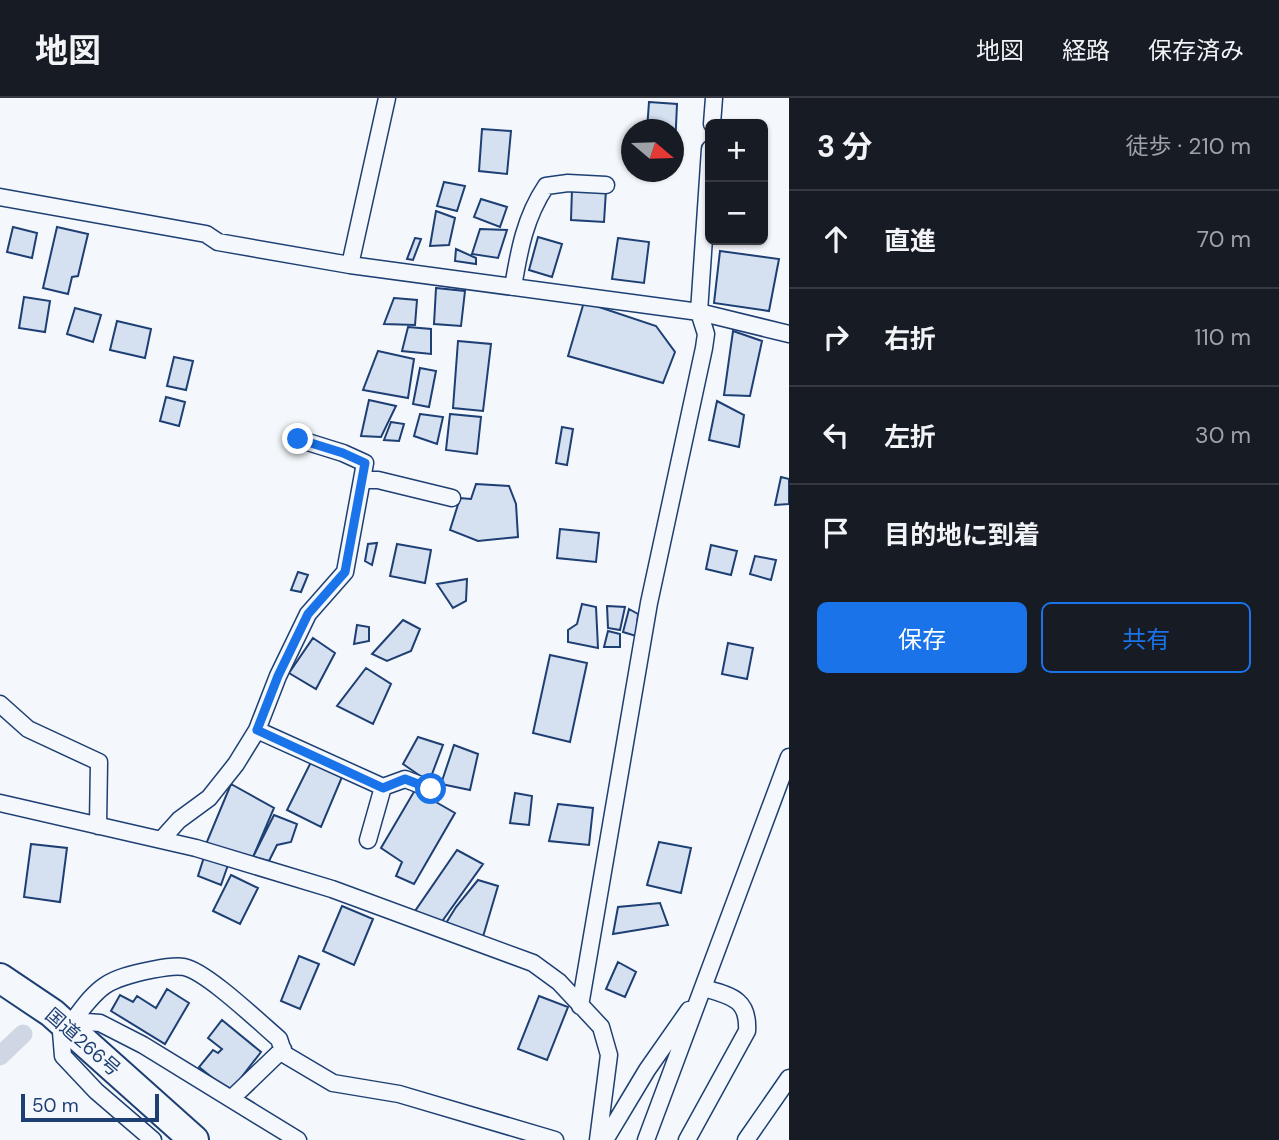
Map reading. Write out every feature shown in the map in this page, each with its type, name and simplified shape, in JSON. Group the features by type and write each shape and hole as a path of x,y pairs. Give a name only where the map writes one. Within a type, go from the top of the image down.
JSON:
{"highway":[{"name":"国道266号","path":"0,978 66,1021 194,1140"}],"street":[{"path":"350,265 387,98"},
{"path":"712,119 714,98"},
{"path":"580,1006 649,603 704,348 706,334 699,312 708,182"},
{"path":"513,287 520,246 533,205 546,186 568,183 606,185"},
{"path":"0,197 206,234 218,242 350,265 699,312 789,334"},
{"path":"161,840 178,820 209,798 236,764 257,730 278,676 308,614 345,572 365,463 298,439"},
{"path":"363,480 378,480 452,498"},
{"path":"0,704 28,729 99,762 98,826"},
{"path":"257,730 383,788 405,779 431,789"},
{"path":"646,1140 789,757"},
{"path":"368,840 383,788"},
{"path":"0,803 195,848 332,889 533,963 559,982 601,1027 609,1055 598,1140"},
{"path":"153,1140 96,1091 63,1056 66,1021 110,980 163,968 184,967 202,975 279,1039 284,1054 333,1083 399,1094 555,1140"},
{"path":"605,1140 647,1070 704,988"},
{"path":"687,1140 747,1031 748,1015 736,998 704,988"},
{"path":"66,1021 100,1023 144,1045 231,1100 275,1134 299,1140"},
{"path":"231,1100 282,1049"},
{"path":"746,1140 789,1078"}],"building":[{"path":"649,102 677,104 676,119 648,119"},
{"path":"482,129 511,131 507,174 479,171"},
{"path":"444,182 465,186 457,211 437,206"},
{"path":"572,189 606,190 604,222 571,220"},
{"path":"481,199 507,207 500,227 474,217"},
{"path":"436,211 455,218 449,245 430,246"},
{"path":"13,227 37,233 32,258 7,252"},
{"path":"57,227 88,234 78,276 72,277 68,294 43,288"},
{"path":"480,229 507,230 498,258 472,254"},
{"path":"538,237 562,244 552,277 529,270"},
{"path":"415,238 421,239 413,260 407,259"},
{"path":"618,238 649,242 644,283 612,279"},
{"path":"456,249 476,258 476,264 455,261"},
{"path":"720,251 779,259 769,311 714,303"},
{"path":"436,288 465,291 461,326 434,324"},
{"path":"24,297 50,301 45,332 19,328"},
{"path":"394,298 417,300 415,325 384,324"},
{"path":"584,302 656,326 675,352 663,383 568,356"},
{"path":"75,308 101,315 93,342 67,334"},
{"path":"117,321 151,329 145,358 110,350"},
{"path":"408,327 431,329 431,354 402,351"},
{"path":"733,331 762,341 750,396 724,395"},
{"path":"458,341 491,344 483,411 453,408"},
{"path":"378,351 414,359 408,398 363,390"},
{"path":"174,357 193,361 186,390 167,386"},
{"path":"420,368 436,371 429,407 413,404"},
{"path":"166,397 185,402 179,426 160,421"},
{"path":"369,400 396,406 381,437 361,436"},
{"path":"717,401 744,415 739,447 709,440"},
{"path":"420,414 443,417 437,444 414,436"},
{"path":"450,414 481,417 477,454 446,450"},
{"path":"391,422 404,424 399,441 384,440"},
{"path":"562,427 573,429 567,465 556,463"},
{"path":"781,477 789,479 789,504 775,505"},
{"path":"476,484 509,486 516,504 518,537 478,541 450,530 460,498 471,499"},
{"path":"560,529 599,533 596,562 557,558"},
{"path":"377,543 372,565 365,561 368,544"},
{"path":"397,544 431,550 425,583 390,576"},
{"path":"711,545 737,551 731,575 706,569"},
{"path":"755,556 776,560 771,580 750,574"},
{"path":"298,572 308,575 301,592 291,590"},
{"path":"467,579 466,601 453,608 437,584"},
{"path":"582,604 596,607 598,648 568,642 568,630 577,624"},
{"path":"607,606 625,607 620,630 608,628"},
{"path":"629,609 638,614 636,636 623,632"},
{"path":"403,620 420,629 411,651 387,661 372,654"},
{"path":"357,625 369,627 369,641 354,644"},
{"path":"608,631 620,634 620,647 604,647"},
{"path":"313,638 335,653 316,689 289,673"},
{"path":"728,643 753,648 747,679 722,674"},
{"path":"550,655 587,663 570,742 533,733"},
{"path":"366,668 391,684 373,724 337,706"},
{"path":"418,737 443,745 429,782 403,764"},
{"path":"454,745 478,754 470,790 441,784"},
{"path":"311,762 342,777 321,827 287,810"},
{"path":"231,784 274,808 253,857 206,844"},
{"path":"415,790 455,813 414,884 396,876 402,862 381,848"},
{"path":"515,793 532,796 529,825 510,823"},
{"path":"558,804 593,808 589,845 549,841"},
{"path":"274,815 297,824 291,842 277,845 269,861 253,857"},
{"path":"659,842 691,848 681,893 647,885"},
{"path":"31,844 67,848 60,902 24,897"},
{"path":"457,850 483,864 438,927 413,914"},
{"path":"204,857 228,865 221,885 198,876"},
{"path":"231,875 258,888 240,924 213,911"},
{"path":"478,880 498,886 482,940 443,928"},
{"path":"660,903 668,925 613,934 618,907"},
{"path":"342,906 373,919 354,965 323,951"},
{"path":"299,956 319,964 300,1009 281,1001"},
{"path":"618,962 636,972 625,997 606,989"},
{"path":"167,989 189,1003 165,1044 111,1011 120,995 133,1002 137,996 156,1008"},
{"path":"539,996 568,1007 547,1060 518,1049"},
{"path":"222,1020 261,1052 230,1092 199,1067 213,1050 218,1053 222,1049 208,1038"}],"waterway":[{"path":"0,1056 23,1034"}],"route":[{"path":"298,439 365,463 363,480 345,572 308,614 278,676 257,730 383,788 405,779 431,789"}]}
